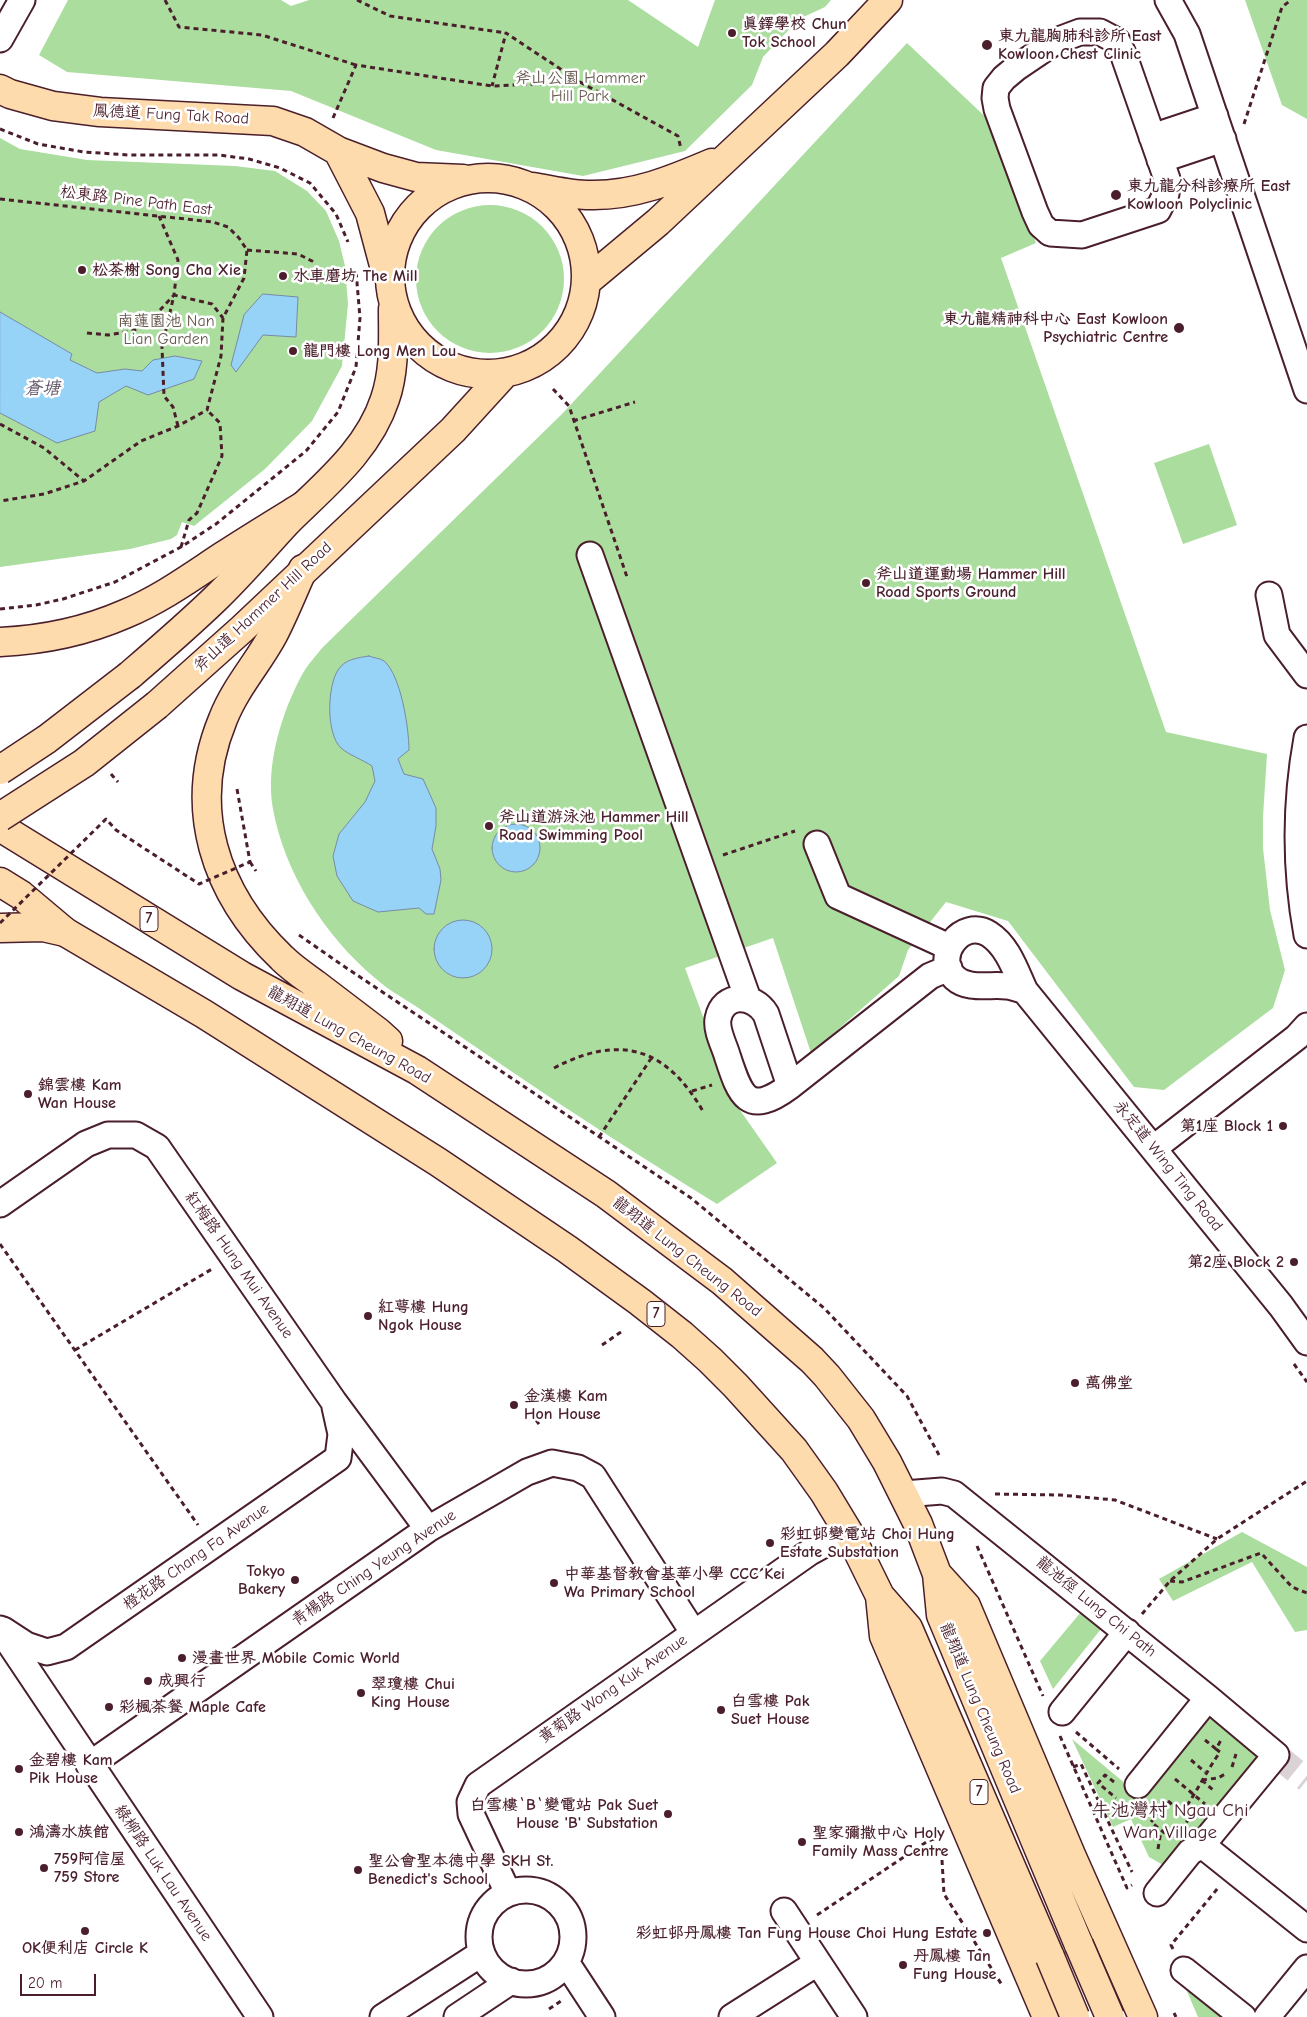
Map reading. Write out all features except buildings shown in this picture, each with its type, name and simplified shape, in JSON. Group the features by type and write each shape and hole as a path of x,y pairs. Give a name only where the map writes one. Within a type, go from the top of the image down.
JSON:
{"main road":[{"path":"586,282 652,228 837,54 888,0"},
{"name":"鳳德道 Fung Tak Road","path":"0,89 10,94 53,106 100,112 273,121 305,132 338,151 383,168 416,177 474,179"},
{"path":"338,151 370,213 401,323 411,338 438,361 471,373 504,373 530,365 552,351 569,331 581,308 586,282 584,253 572,225 552,202 526,186"},
{"path":"0,770 47,739 130,675 176,636 216,598 359,449 373,426 385,400 394,368 390,266 394,248 400,230 424,202 439,191 456,183 474,179 501,179 526,186 588,195 618,194 647,188 678,178 729,156"},
{"name":"斧山道 Hammer Hill Road","path":"0,817 84,763 157,704 242,629 303,569 453,430 504,373"},
{"path":"0,642 64,634 126,614 170,592 222,556 304,506"},
{"path":"303,569 273,635 235,695 215,740 209,767 207,794 207,822 212,845 219,869 229,890 248,922 263,939 284,960 378,1032 417,1070"},
{"path":"0,817 55,862"},
{"name":"龍翔道 Lung Cheung Road","path":"0,827 242,976 417,1070 606,1194 722,1281 784,1334 827,1376 861,1419 904,1494 918,1524 937,1574 941,1615 1110,2017"},
{"name":"龍翔道 Lung Cheung Road","path":"0,882 21,895 65,932 204,1014 362,1112 518,1216 640,1302 710,1360 764,1415 810,1471 850,1535 880,1596 908,1628 1075,2017"},
{"name":"龍翔道 Lung Cheung Road","path":"0,928 43,927 65,932"},
{"path":"937,1574 966,1606 1071,1855 1143,2017"},
{"path":"880,1596 884,1636 1047,2017"}],"street":[{"path":"0,39 22,0"},
{"path":"1168,0 1187,34 1227,128 1307,390"},
{"path":"1080,32 1100,32 1117,41 1156,148 1167,179 1166,194 1158,210 1082,236 1050,233 1041,225 1035,212 997,109 996,88 1016,68 1056,41 1080,32"},
{"path":"1156,148 1227,128"},
{"path":"590,555 748,999 761,1006 766,1014 790,1086"},
{"path":"1269,595 1277,635 1307,675"},
{"path":"1307,738 1298,806 1297,849 1300,892 1307,935"},
{"path":"817,844 838,896 949,958 954,978 964,983 978,986 1008,986 1025,991"},
{"name":"永定道 Wing Ting Road","path":"748,999 740,998 730,1002 722,1009 718,1020 719,1030 737,1086 747,1097 763,1102 774,1098 938,971 949,958 955,938 964,932 974,930 987,932 1005,950 1025,991 1281,1306 1307,1342"},
{"path":"1154,1148 1304,1038"},
{"name":"紅梅路 Hung Mui Avenue","path":"0,1204 86,1144 108,1135 136,1135 157,1147 334,1402 428,1529"},
{"name":"橙花路 Chang Fa Avenue","path":"0,1629 26,1645 47,1652 66,1647 338,1458 341,1434 334,1402"},
{"name":"青楊路 Ching Yeung Avenue","path":"89,1764 428,1529 527,1472 552,1463 578,1468 593,1476 694,1632"},
{"name":"龍池徑 Lung Chi Path","path":"904,1494 942,1491 954,1494 1127,1632 1276,1755 1223,1819"},
{"name":"黃菊路 Wong Kuk Avenue","path":"508,1893 471,1814 470,1802 478,1785 810,1552 850,1535"},
{"name":"綠柳路 Luk Lau Avenue","path":"0,1629 260,2017"},
{"path":"1053,1705 1127,1632"},
{"path":"1138,1785 1208,1698"},
{"path":"1157,1893 1190,1852 1202,1845 1223,1819"},
{"path":"1202,1845 1307,1929"},
{"path":"522,1889 550,1896 561,1905 569,1916 573,1930 571,1952 561,1968 542,1981 526,1984 511,1982 498,1975 488,1965 482,1953 479,1940 480,1926 485,1912 495,1901 508,1893 522,1889"},
{"path":"790,1920 854,2017"},
{"path":"383,2017 482,1953"},
{"path":"732,2017 817,1963"},
{"path":"561,1968 582,2017"},
{"path":"561,1968 602,2017"},
{"path":"1267,2017 1307,1968"},
{"path":"1184,1970 1244,2017"},
{"path":"457,2017 511,1982"}],"path":[{"path":"165,0 179,27 262,35 356,65 492,86 580,82"},
{"path":"357,0 390,16 506,33 580,82 678,136 683,154"},
{"path":"1227,128 1282,7 1291,0"},
{"path":"492,86 506,33"},
{"path":"334,119 356,65"},
{"path":"0,129 38,144 84,152 129,155 219,156 249,159 280,168 310,183 336,214 352,250"},
{"name":"松東路 Pine Path East","path":"0,199 213,222 228,227 247,250"},
{"path":"158,216 178,260 174,295 162,347 164,396 173,407 178,426"},
{"path":"0,501 44,494 84,481 141,441 178,426 207,410 221,356 223,318 244,278 247,250 298,254 314,262"},
{"path":"0,609 36,605 91,591 115,582 181,547 216,524 306,451 338,412 356,367 360,318 356,268"},
{"path":"174,295 212,304 223,318"},
{"path":"87,334 108,335 132,331 147,324 174,295"},
{"path":"553,389 569,406 629,582"},
{"path":"574,421 635,402"},
{"path":"181,547 189,520 197,513 222,456 220,423 207,410"},
{"path":"0,424 44,448 84,481"},
{"path":"237,789 250,862 256,871"},
{"path":"0,923 106,819 116,830 200,884 250,862"},
{"path":"720,846 723,855 804,828 817,844"},
{"path":"296,933 691,1198 824,1308 907,1396 939,1455"},
{"path":"554,1068 573,1058 600,1051 627,1050 652,1057 672,1070 692,1091 704,1113"},
{"path":"599,1137 652,1057"},
{"path":"0,1244 190,1513"},
{"path":"75,1350 233,1256"},
{"path":"602,1345 621,1332"},
{"path":"536,1420 541,1427"},
{"path":"1127,1632 1170,1581 1217,1539 1307,1481"},
{"path":"995,1494 1060,1495 1115,1500 1217,1539"},
{"path":"975,1540 1053,1705 1068,1725 1138,1785"},
{"path":"1170,1581 1182,1582 1261,1553 1292,1587 1307,1593"},
{"path":"1216,1749 1241,1726"},
{"path":"1202,1780 1218,1778 1229,1772 1238,1749 1241,1726"},
{"path":"1182,1813 1194,1796 1205,1772 1220,1752 1204,1739 1199,1745"},
{"path":"1062,1742 1128,1888"},
{"path":"1194,1752 1188,1758 1205,1772"},
{"path":"1155,1763 1223,1819"},
{"path":"1073,1768 1081,1764 1132,1872"},
{"path":"1168,1801 1182,1813 1189,1819 1172,1840 1151,1822 1168,1801"},
{"path":"790,1920 928,1841 937,1838"},
{"path":"942,1860 944,1894 1002,1985"},
{"path":"1184,1970 1171,1945 1233,1869"}],"green space":[{"name":"斧山公園 Hammer Hill Park","path":"68,0 281,0 291,6 309,0 628,0 698,47 715,0 831,0 825,7 799,19 763,57 752,85 685,151 583,176 436,150 291,91 67,72 39,55"},
{"path":"1245,0 1307,0 1307,119 1282,105"},
{"name":"斧山道運動場 Hammer Hill Road Sports Ground","path":"907,43 993,124 1036,243 1001,258 1166,732 1267,754 1263,848 1270,910 1285,970 1273,1008 1164,1090 1134,1087 1008,921 946,902 908,950 899,976 811,1053 773,938 685,968 735,1103 777,1163 717,1204 584,1120 390,990 357,961 324,923 297,880 287,857 273,809 271,775 273,757 282,721 295,688 305,670 322,648 562,414"},
{"name":"南蓮園池 Nan Lian Garden","path":"0,138 20,149 87,160 235,166 275,171 307,191 326,211 339,241 345,266 348,304 342,366 312,421 265,469 194,526 182,522 177,535 171,539 130,549 0,567"},
{"path":"490,205 504,206 518,211 531,217 542,227 552,238 558,251 563,265 563,293 558,307 552,320 542,331 531,341 518,347 504,352 490,353 476,352 462,347 449,341 438,331 428,320 422,307 417,293 416,279 417,265 422,251 428,238 438,227 449,217 462,211 476,206"},
{"path":"1209,444 1237,525 1183,544 1154,463"},
{"path":"1242,1532 1307,1567 1307,1630 1295,1632 1252,1562 1173,1601 1159,1579"},
{"path":"1081,1612 1101,1629 1053,1689 1040,1661"},
{"path":"1206,1713 1261,1758 1170,1869 1149,1857 1131,1819 1113,1827 1072,1739 1139,1795"},
{"path":"1183,1982 1225,2017 1198,2017"}],"water":[{"path":"263,294 298,297 296,337 263,335 236,372 231,365 244,315"},
{"name":"蒼塘","path":"0,312 72,354 70,360 97,373 125,369 142,371 153,360 175,356 202,361 194,379 148,395 126,386 99,402 95,431 57,443 0,413"},
{"path":"369,656 381,659 390,668 403,703 409,750 398,759 404,774 423,779 436,808 436,826 432,849 440,869 441,880 434,914 426,914 419,908 378,912 353,901 337,876 333,856 339,834 365,802 375,781 372,766 344,751 336,741 331,722 330,698 334,678 341,666 352,660"},
{"path":"511,824 521,824 533,831 540,843 540,853 533,865 521,872 511,872 503,868 496,861 492,853 492,843 496,835 503,828"},
{"path":"463,920 474,922 487,933 492,949 490,960 479,973 463,978 452,976 439,965 434,949 436,938 447,925"}],"tunnel":[{"path":"1276,1755 1307,1780"}],"place":[{"name":"真鐸學校 Chun Tok School","path":"732,33"},
{"name":"東九龍胸肺科診所 East Kowloon Chest Clinic","path":"987,45"},
{"name":"東九龍分科診療所 East Kowloon Polyclinic","path":"1116,195"},
{"name":"松茶榭 Song Cha Xie","path":"82,270"},
{"name":"水車磨坊 The Mill","path":"283,276"},
{"name":"東九龍精神科中心 East Kowloon Psychiatric Centre","path":"1179,328"},
{"name":"龍門樓 Long Men Lou","path":"293,351"},
{"name":"斧山道運動場 Hammer Hill Road Sports Ground","path":"866,583"},
{"name":"斧山道游泳池 Hammer Hill Road Swimming Pool","path":"489,826"},
{"name":"錦雲樓 Kam Wan House","path":"28,1094"},
{"name":"第1座 Block 1","path":"1283,1126"},
{"name":"第2座 Block 2","path":"1294,1262"},
{"name":"紅萼樓 Hung Ngok House","path":"368,1316"},
{"name":"萬佛堂","path":"1075,1383"},
{"name":"金漢樓 Kam Hon House","path":"514,1405"},
{"name":"彩虹邨變電站 Choi Hung Estate Substation","path":"770,1543"},
{"name":"Tokyo Bakery","path":"295,1580"},
{"name":"中華基督教會基華小學 CCC Kei Wa Primary School","path":"554,1583"},
{"name":"漫畫世界 Mobile Comic World","path":"182,1658"},
{"name":"成興行","path":"148,1681"},
{"name":"翠瓊樓 Chui King House","path":"361,1693"},
{"name":"彩楓茶餐 Maple Cafe","path":"109,1707"},
{"name":"白雪樓 Pak Suet House","path":"721,1710"},
{"name":"金碧樓 Kam Pik House","path":"19,1769"},
{"name":"白雪樓‵B‵變電站 Pak Suet House 'B' Substation","path":"668,1814"},
{"name":"鴻濤水族館","path":"19,1832"},
{"name":"聖家彌撒中心 Holy Family Mass Centre","path":"802,1842"},
{"name":"759阿信屋 759 Store","path":"44,1868"},
{"name":"聖公會聖本德中學 SKH St. Benedict's School","path":"358,1870"},
{"name":"OK便利店 Circle K","path":"85,1931"},
{"name":"彩虹邨丹鳳樓 Tan Fung House Choi Hung Estate","path":"987,1933"},
{"name":"丹鳳樓 Tan Fung House","path":"903,1965"}],"district":[{"name":"牛池灣村 Ngau Chi Wan Village","path":"1170,1822"}]}
